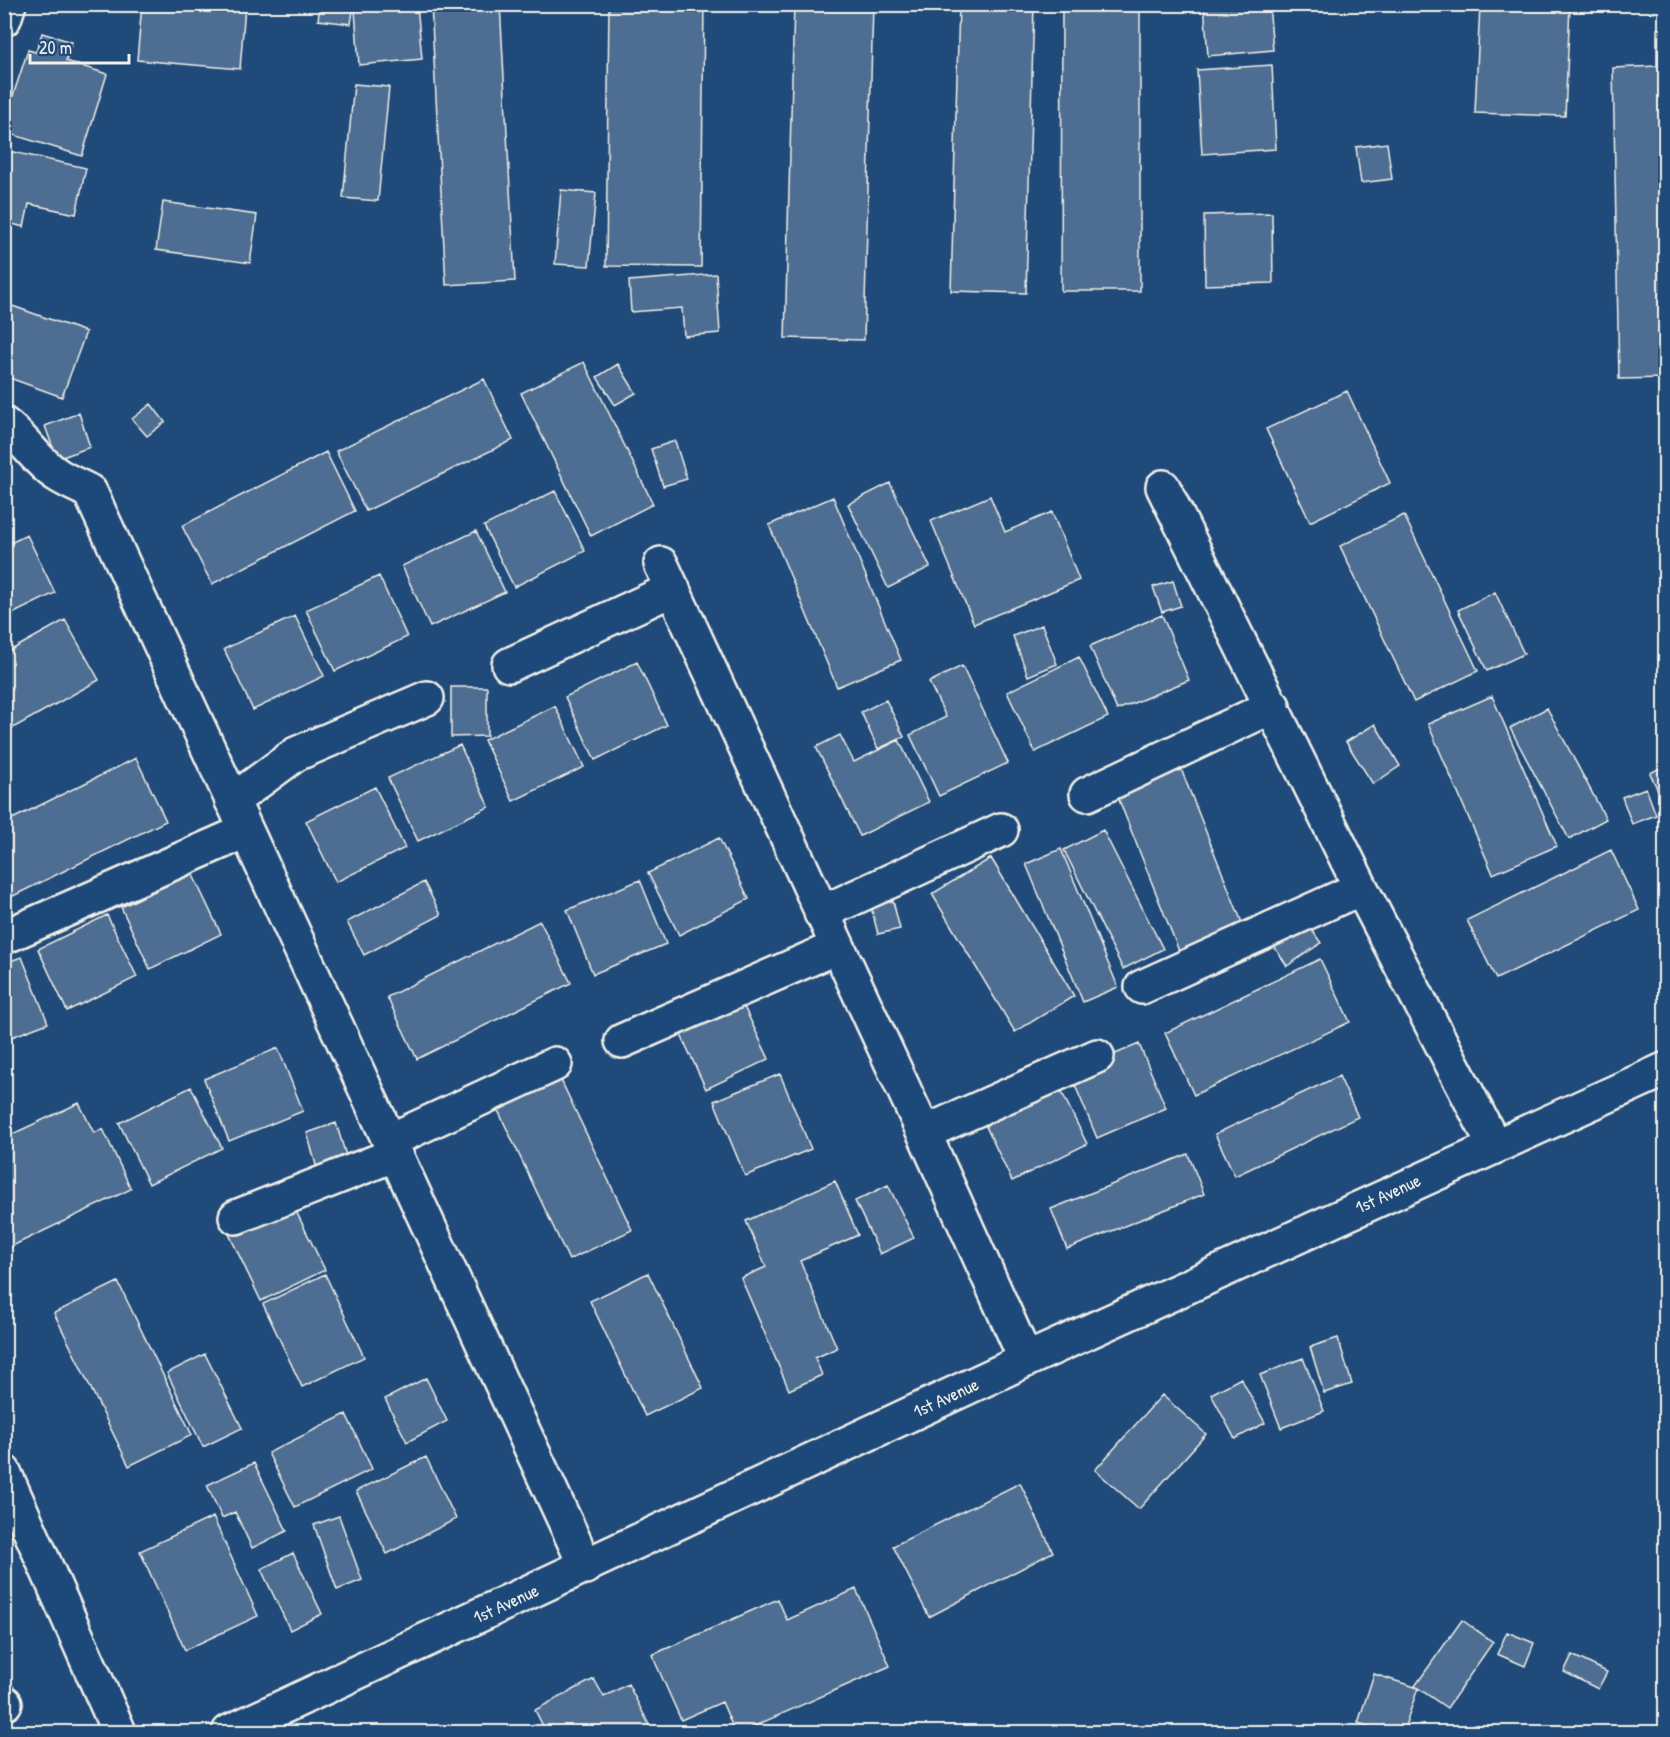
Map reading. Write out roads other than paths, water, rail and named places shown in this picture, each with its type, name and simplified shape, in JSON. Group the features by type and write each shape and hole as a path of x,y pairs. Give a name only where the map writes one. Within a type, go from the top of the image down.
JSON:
{"street":[{"path":"4,20 9,4"},
{"path":"4,424 18,434 55,474 90,492 586,1567"},
{"path":"1163,487 1361,888 1494,1145"},
{"path":"509,665 667,576 1026,1360"},
{"path":"232,801 296,754 427,698"},
{"path":"1087,794 1273,706"},
{"path":"821,913 1001,830"},
{"path":"4,937 246,831"},
{"path":"1142,987 1361,888"},
{"path":"622,1041 837,947"},
{"path":"924,1133 1097,1056"},
{"path":"236,1217 392,1148 555,1064"},
{"name":"1st Avenue","path":"230,1732 1026,1360 1665,1069"},
{"path":"4,1472 119,1732"}]}
